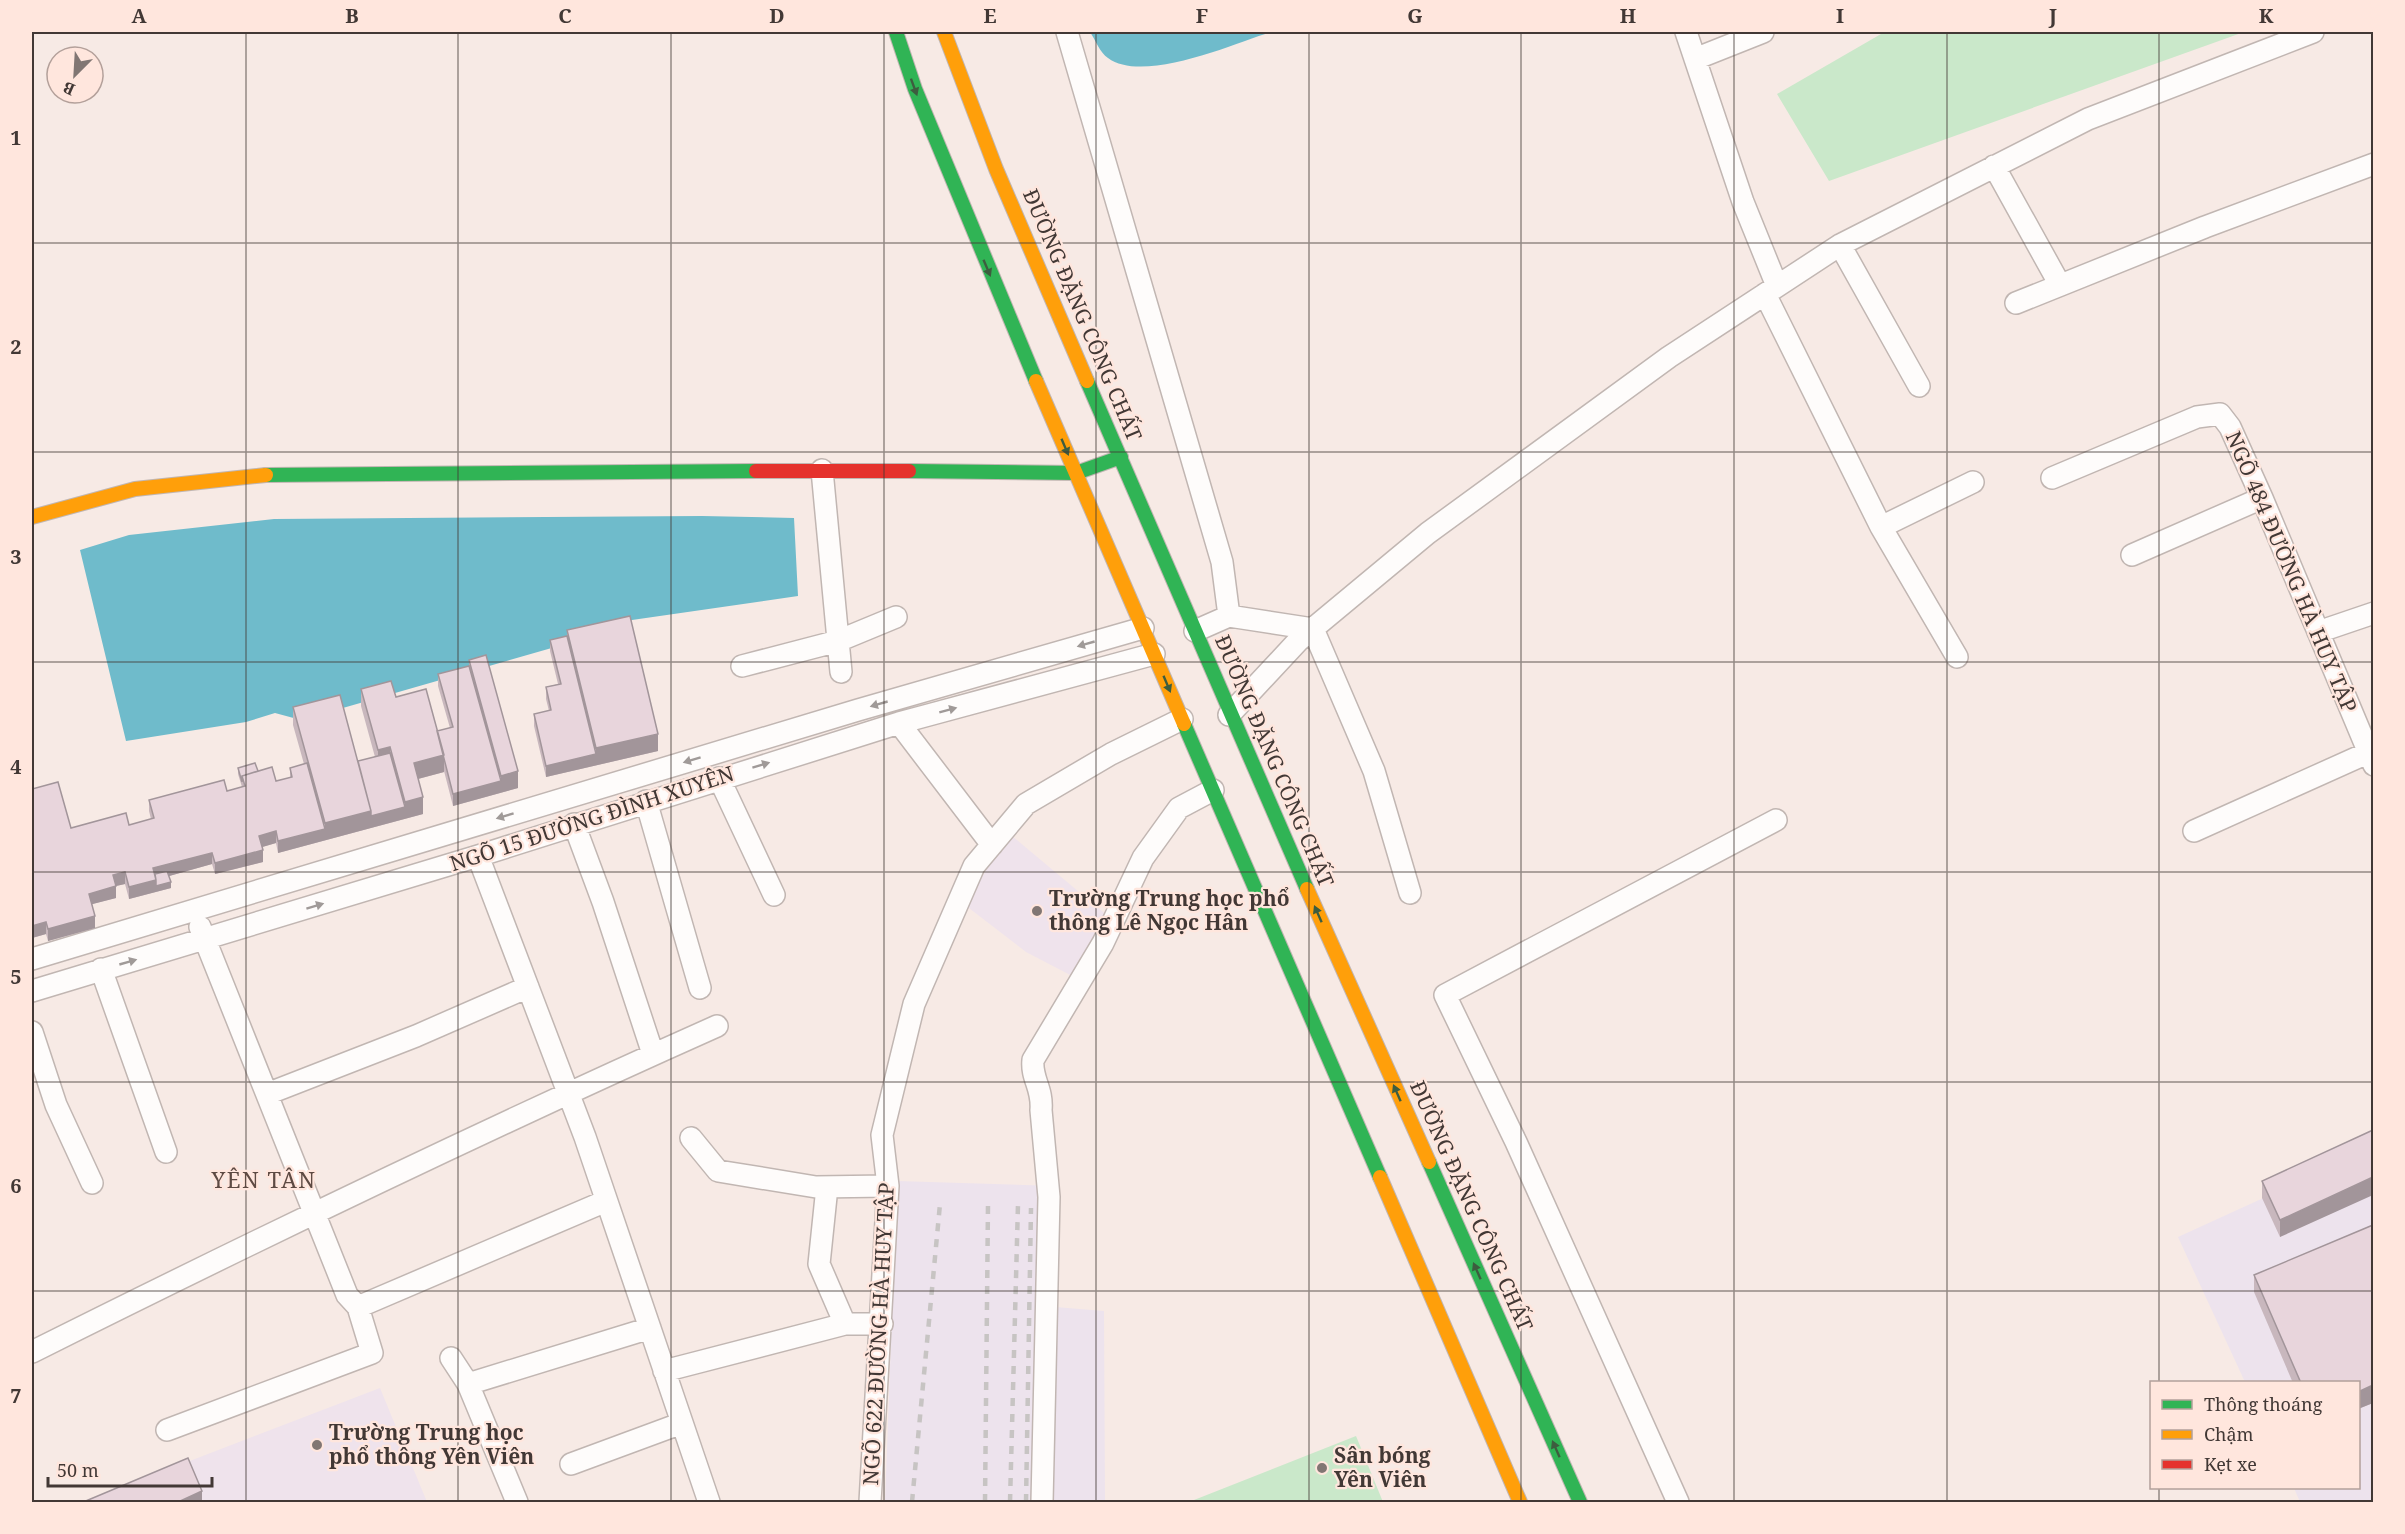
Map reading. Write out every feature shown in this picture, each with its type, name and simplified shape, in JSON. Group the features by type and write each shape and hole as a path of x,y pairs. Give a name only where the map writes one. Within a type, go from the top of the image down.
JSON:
{"main road":[{"path":"896,32 915,89 984,261 1213,790 1229,813 1520,1503"},
{"name":"ĐƯỜNG ĐẶNG CÔNG CHẤT","path":"945,32 996,169 1195,631 1230,715 1260,797 1580,1503"},
{"path":"32,517 135,489 255,475 822,470 1076,473 1121,457"}],"street":[{"path":"1067,32 1222,562 1229,616"},
{"path":"1686,32 1771,290 1881,527 1957,657"},
{"path":"1695,59 1763,32"},
{"path":"1230,715 1298,641 1428,533 1669,357 1840,245 2088,119 2313,32"},
{"path":"2016,303 2205,227 2373,164"},
{"path":"1994,166 2060,285"},
{"path":"1840,245 1918,386"},
{"name":"NGÕ 484 ĐƯỜNG HÀ HUY TẬP","path":"2052,478 2197,417 2220,414 2230,427 2262,498 2372,756"},
{"path":"822,470 842,672"},
{"path":"1881,527 1973,482"},
{"path":"2132,555 2262,498"},
{"path":"2318,632 2373,613"},
{"path":"1195,631 1229,616 1313,629"},
{"path":"742,666 838,641 896,617"},
{"name":"NGÕ 15 ĐƯỜNG ĐÌNH XUYÊN","path":"32,959 1143,628"},
{"path":"1313,629 1374,771 1410,893"},
{"name":"NGÕ 15 ĐƯỜNG ĐÌNH XUYÊN","path":"32,991 478,856 673,792 899,723 1154,654"},
{"name":"NGÕ 622 ĐƯỜNG HÀ HUY TẬP","path":"870,1503 882,1324 888,1186 882,1135 914,1004 974,866 1026,804 1111,754 1182,719"},
{"path":"899,723 992,845"},
{"path":"2194,831 2372,756"},
{"path":"667,768 673,792"},
{"path":"719,778 774,895"},
{"path":"1042,1503 1049,1197 1041,1110 1042,1095 1033,1073 1033,1060 1103,943 1143,858 1179,808 1213,790"},
{"path":"646,801 699,987"},
{"path":"1678,1503 1516,1143 1445,995 1776,820"},
{"path":"573,824 603,902 653,1054"},
{"path":"478,856 568,1092 709,1503"},
{"path":"167,1430 372,1353 358,1307 347,1295 194,910"},
{"path":"101,969 166,1152"},
{"path":"267,1094 416,1036 528,987"},
{"path":"32,1352 314,1213 568,1092 717,1026"},
{"path":"32,1032 56,1105 92,1183"},
{"path":"691,1138 718,1171 826,1187 888,1186"},
{"path":"826,1187 819,1264 845,1324"},
{"path":"358,1307 606,1201"},
{"path":"664,1371 845,1324 882,1324"},
{"path":"468,1384 650,1328"},
{"path":"451,1358 468,1384 517,1503"},
{"path":"572,1464 682,1423"}],"shaded area":[{"name":"Trường Trung học phổ thông Lê Ngọc Hân","path":"1012,836 1109,917 1076,978 1026,952 965,905 996,854"},
{"path":"2373,1148 2373,1502 2300,1502 2294,1489 2360,1489 2360,1381 2245,1381 2178,1237"},
{"path":"897,1181 1056,1186 1055,1307 1104,1311 1105,1502 885,1502"},
{"name":"Trường Trung học phổ thông Yên Viên","path":"380,1388 427,1502 83,1502"}],"green space":[{"path":"1881,32 2244,32 1829,181 1777,94"},
{"name":"Sân bóng Yên Viên","path":"1356,1436 1383,1502 1195,1502 1194,1500"}],"water":[{"path":"1090,32 1271,32 1188,59 1143,67 1123,65 1108,58"},
{"path":"702,516 794,518 798,596 632,620 597,635 301,720 275,713 246,722 126,741 80,550 129,535 274,519"}],"building":[{"path":"630,616 658,734 596,748 567,630"},
{"path":"567,636 596,754 546,766 534,714 551,710 546,687 561,684 550,640"},
{"path":"486,655 518,771 501,776 469,660"},
{"path":"469,666 501,781 453,794 437,731 453,727 438,674"},
{"path":"391,681 396,697 426,689 444,755 414,763 423,797 405,802 390,747 378,750 361,689"},
{"path":"340,695 371,811 325,823 293,707"},
{"path":"390,753 405,807 371,816 358,761"},
{"path":"255,763 258,771 242,776 242,782 238,768"},
{"path":"307,763 325,829 278,841 276,831 259,836 263,850 215,863 212,853 153,868 156,880 129,887 125,872 113,875 116,886 89,894 95,916 48,929 46,922 32,926 32,789 58,782 71,828 126,813 129,825 154,818 149,800 224,780 227,791 245,786 242,776 272,767 276,781 292,777 290,768"},
{"path":"167,871 171,882 156,886 155,874"},
{"path":"2373,1130 2373,1177 2280,1220 2262,1181"},
{"path":"2373,1225 2373,1385 2360,1391 2360,1381 2300,1381 2254,1275"},
{"path":"188,1458 202,1491 176,1503 81,1503"}],"railway":[{"path":"912,1502 940,1204"},
{"path":"985,1502 988,1204"},
{"path":"1010,1502 1018,1204"},
{"path":"1026,1502 1031,1208"}],"traffic: fast":[{"path":"896,32 915,89 1036,381"},
{"path":"1087,381 1307,889"},
{"path":"909,471 1076,473 1121,457"},
{"path":"266,475 756,471"},
{"path":"1184,724 1380,1177"},
{"path":"1429,1162 1580,1502"}],"traffic: slow":[{"path":"944,32 996,169 1087,381"},
{"path":"1036,381 1184,724"},
{"path":"32,517 135,489 266,475"},
{"path":"1307,889 1429,1162"},
{"path":"1380,1177 1520,1502"}],"traffic: jam":[{"path":"756,471 909,471"}],"place":[{"name":"Trường Trung học phổ thông Lê Ngọc Hân","path":"1037,911"},
{"name":"Trường Trung học phổ thông Yên Viên","path":"317,1445"},
{"name":"Sân bóng Yên Viên","path":"1322,1468"}],"district":[{"name":"YÊN TÂN","path":"264,1180"}]}
